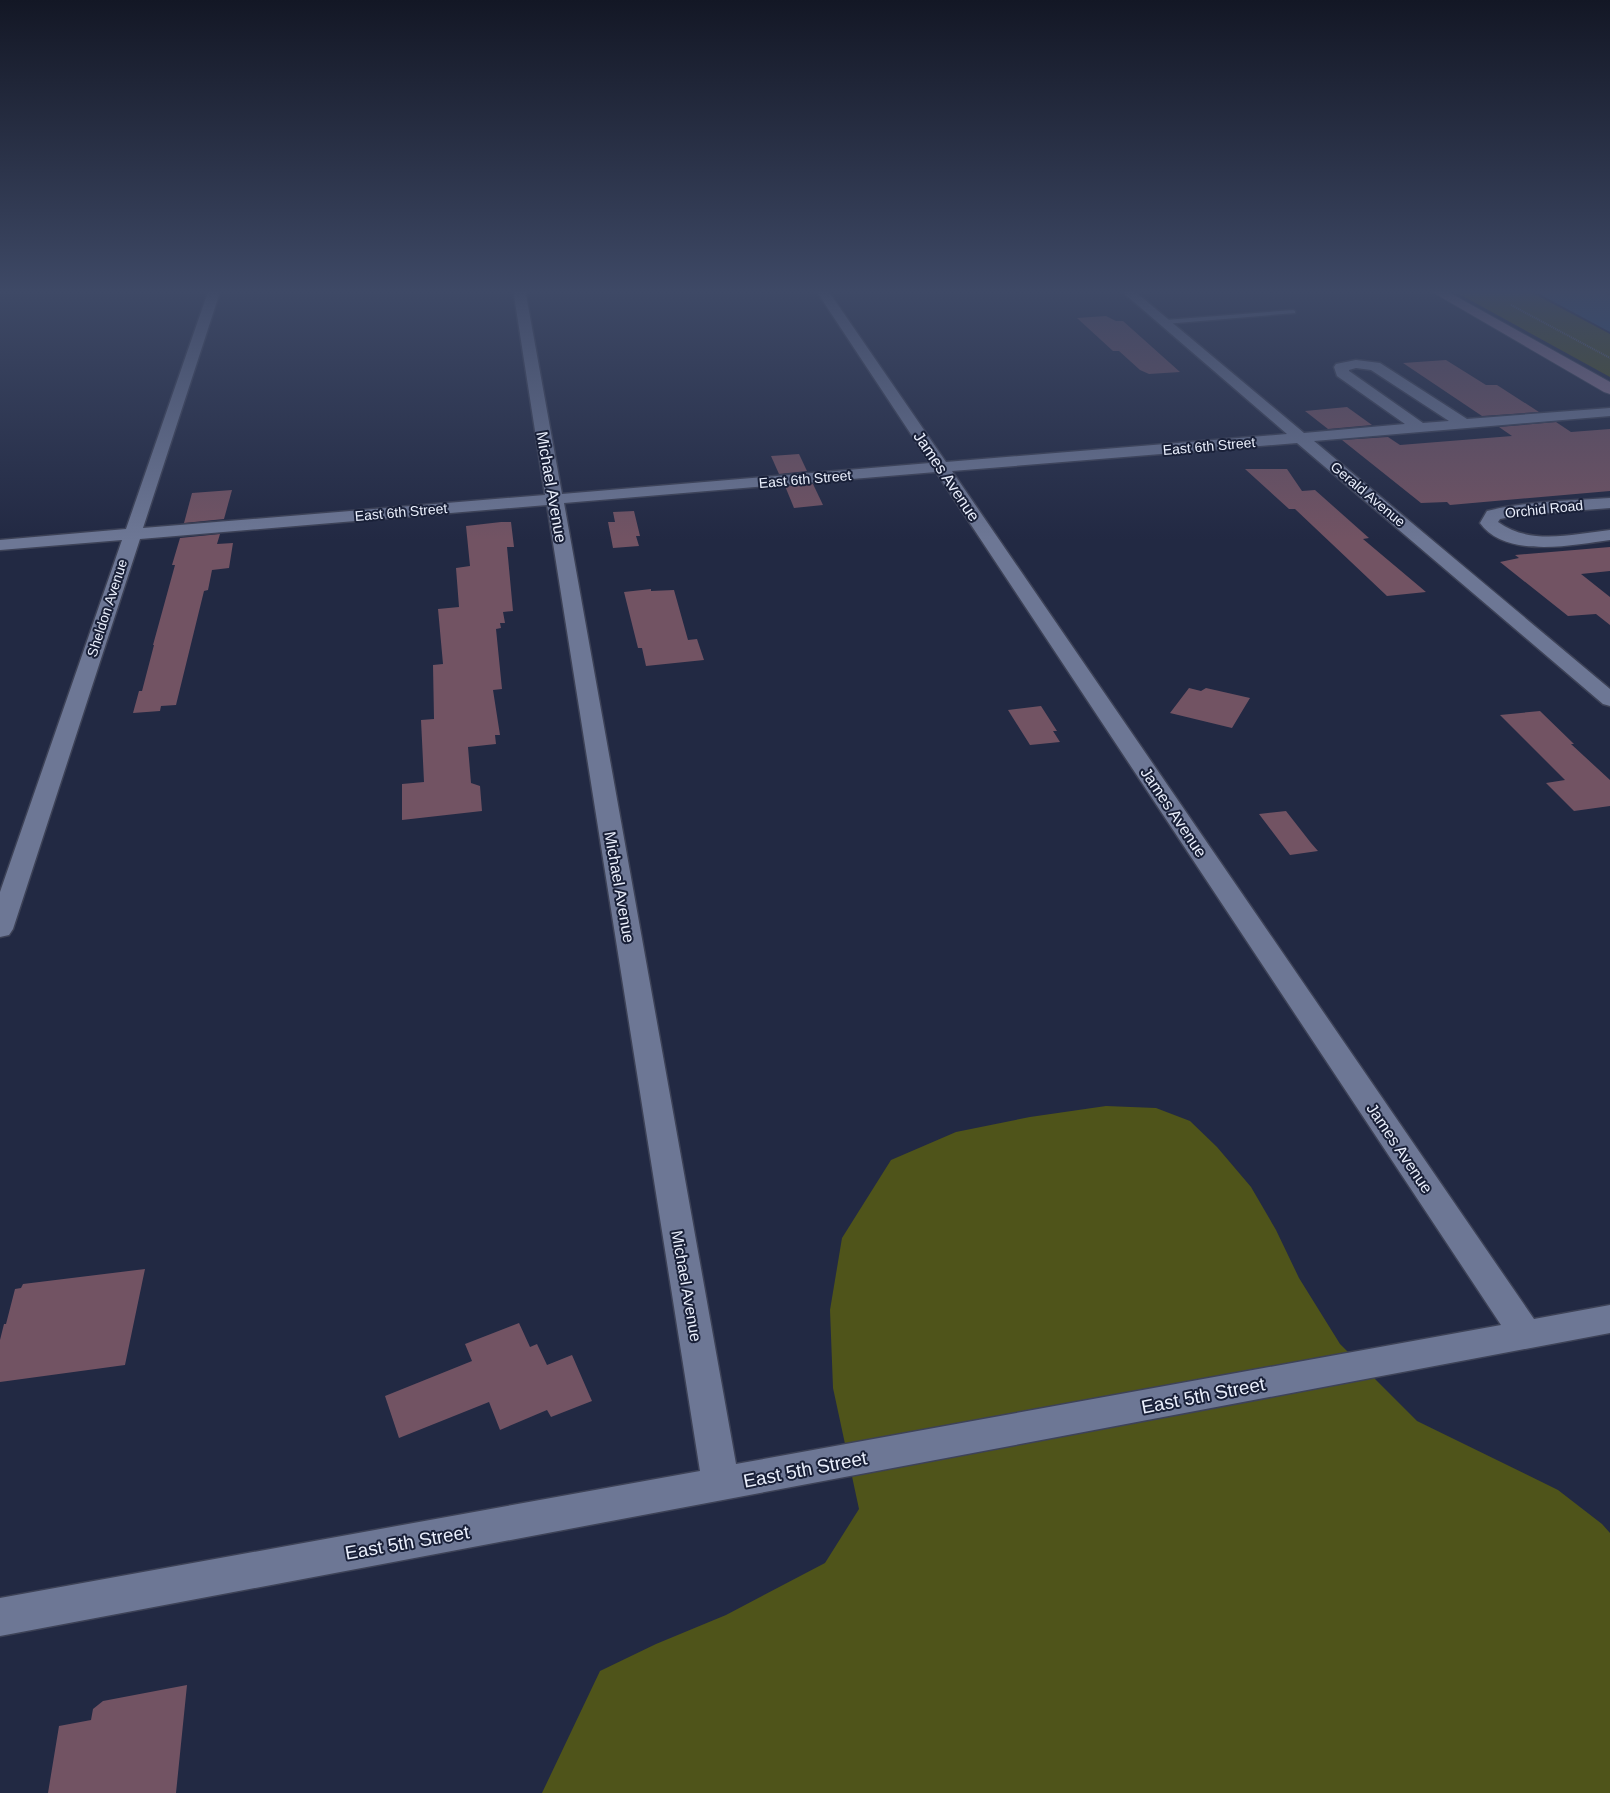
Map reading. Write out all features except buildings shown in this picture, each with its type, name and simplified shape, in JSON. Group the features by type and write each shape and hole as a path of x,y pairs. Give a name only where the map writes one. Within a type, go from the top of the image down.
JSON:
{"main road":[{"path":"1585,373 1606,384"}],"street":[{"name":"Sheldon Avenue","path":"0,929 187,373"},
{"name":"Michael Avenue","path":"533,373 721,1484"},
{"name":"James Avenue","path":"878,373 1526,1335"},
{"name":"Gerald Avenue","path":"1225,373 1610,700"},
{"path":"1342,373 1420,428"},
{"path":"1385,373 1466,425"},
{"path":"1382,401 1427,400"},
{"name":"East 6th Street","path":"0,545 1610,412"},
{"name":"Orchid Road","path":"1610,502 1522,510 1493,515 1489,523 1499,532 1519,540 1543,542 1610,536"},
{"name":"East 5th Street","path":"0,1617 1610,1319"}],"green space":[{"path":"1602,373 1610,373 1610,377"},
{"path":"1106,1106 1156,1108 1190,1121 1217,1147 1251,1187 1276,1230 1299,1278 1340,1344 1417,1421 1558,1490 1602,1524 1610,1533 1610,1793 542,1793 600,1671 656,1644 726,1615 825,1563 859,1509 833,1388 830,1310 842,1238 891,1160 956,1132 1030,1117"}]}
